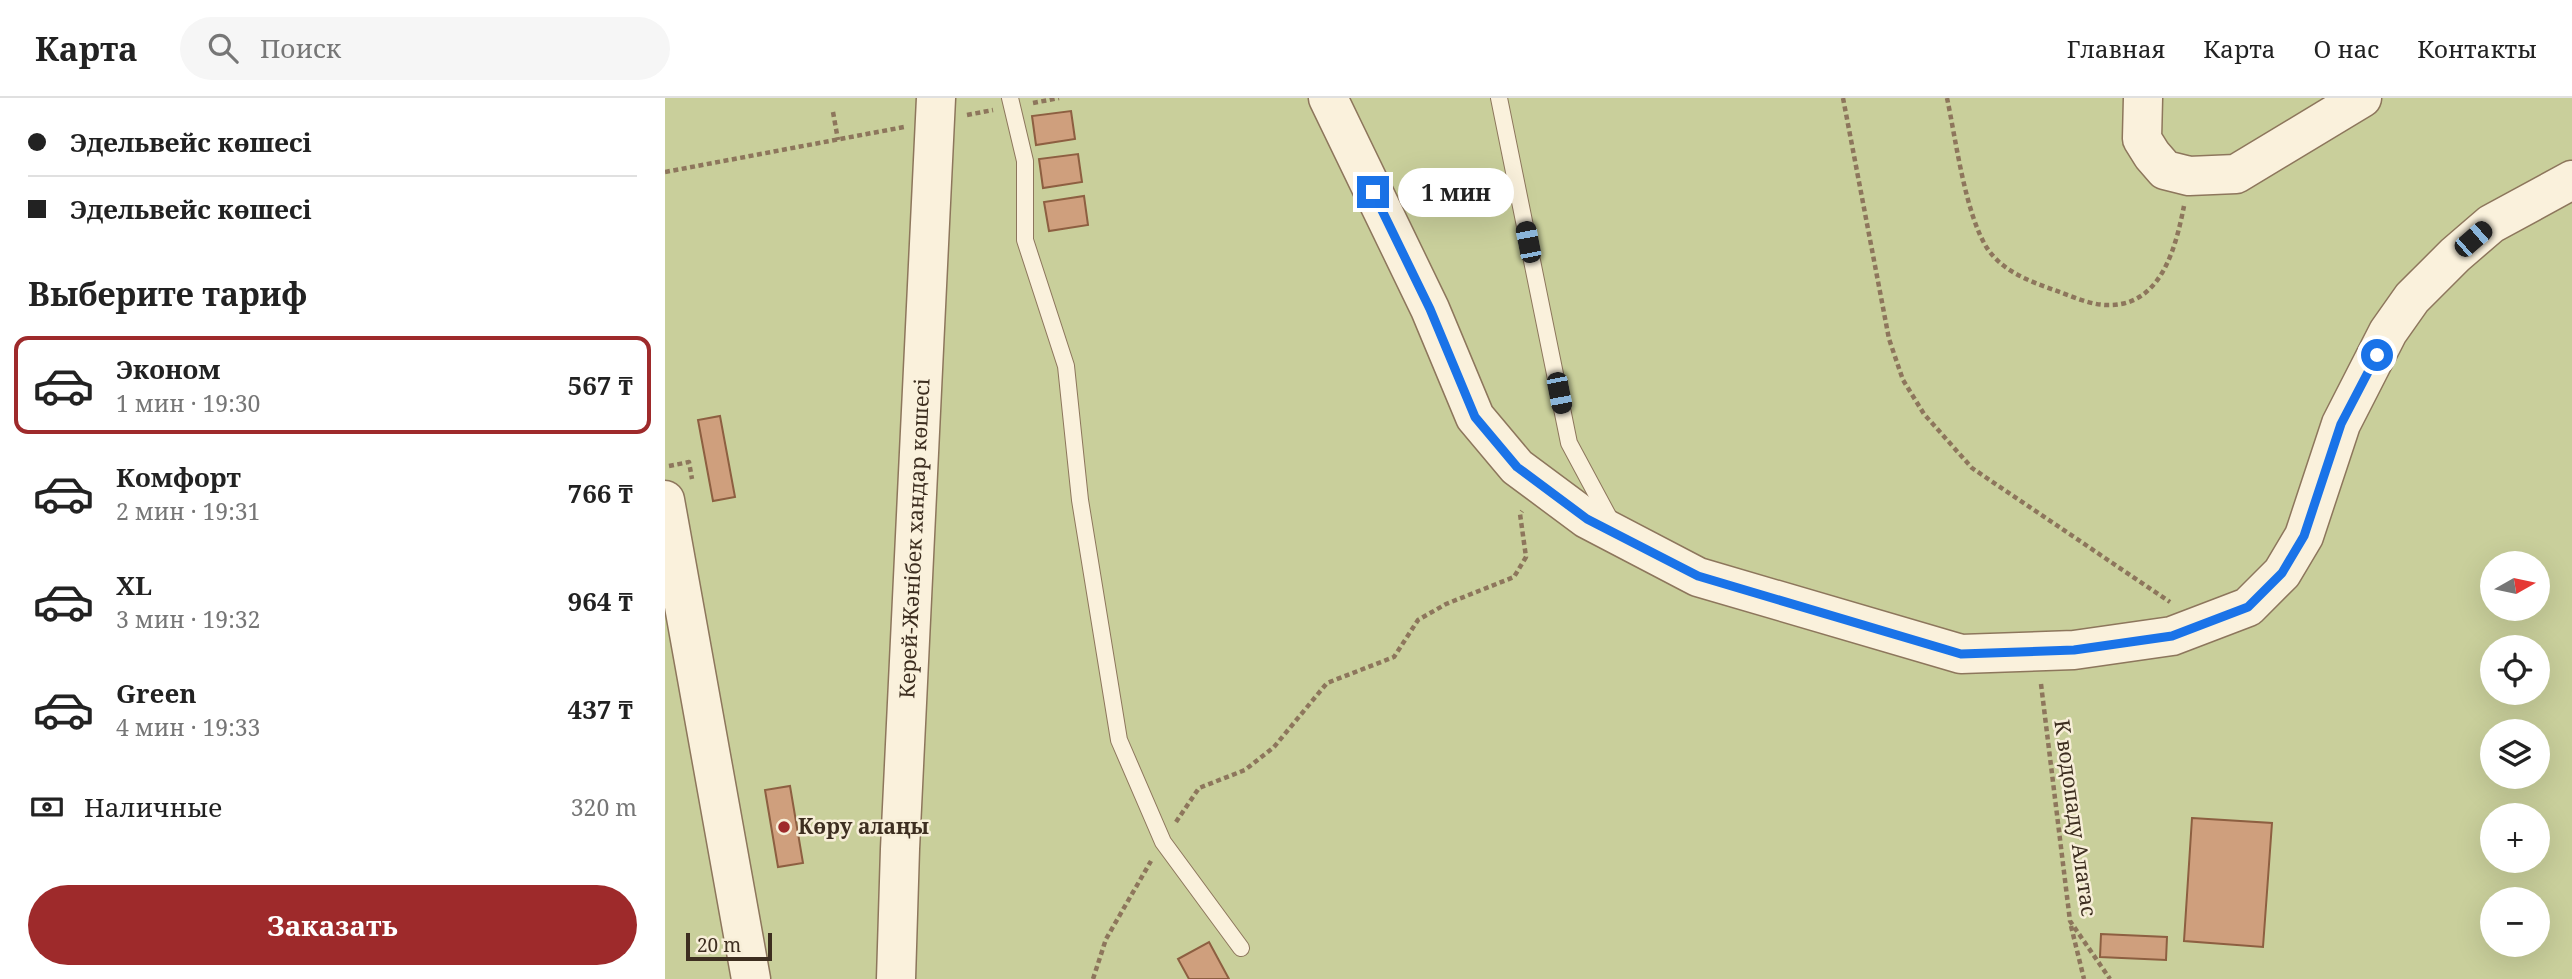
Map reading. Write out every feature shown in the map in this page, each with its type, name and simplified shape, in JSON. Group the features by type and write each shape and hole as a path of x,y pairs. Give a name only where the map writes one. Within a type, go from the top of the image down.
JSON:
{"street":[{"path":"1328,98 1430,309 1475,417 1517,467 1587,519 1698,576 1961,654 2074,650 2172,636 2248,607 2282,573 2304,536 2341,424 2388,332 2412,298 2491,223 2572,180"},
{"path":"2143,98 2142,139 2165,170 2189,176 2236,174 2362,98"},
{"name":"Керей-Жәнібек хандар көшесі","path":"896,979 935,110"},
{"path":"665,500 751,979"}],"lane":[{"path":"1499,98 1569,443 1619,536"},
{"path":"1016,103 1025,161 1025,240 1066,366 1080,500 1119,740 1163,842 1241,948"}],"path":[{"path":"665,172 838,140 935,110 1059,98"},
{"path":"1843,98 1889,339 1903,380 1924,414 1972,468 2203,624"},
{"path":"1947,98 1973,220 1988,249 2005,268 2027,280 2091,303 2112,306 2133,300 2154,286 2170,260 2189,176"},
{"path":"833,112 838,140"},
{"path":"665,467 689,462"},
{"path":"1093,979 1106,939 1163,842 1199,788 1245,770 1274,747 1327,683 1394,657 1418,620 1446,604 1514,577 1526,558 1520,514 1543,486"},
{"name":"К водопаду Алатас","path":"2039,652 2043,710 2070,921 2110,979"},
{"path":"2070,921 2084,979"}],"green space":[{"path":"665,98 2572,98 2572,979 665,979"}],"building":[{"path":"1071,111 1075,139 1036,145 1032,116"},
{"path":"1078,154 1082,182 1043,188 1039,159"},
{"path":"1084,196 1088,225 1049,231 1044,202"},
{"path":"720,416 735,497 713,501 698,420"},
{"name":"Көру алаңы","path":"790,786 803,863 778,867 765,790"},
{"path":"2192,818 2272,823 2263,947 2184,941"},
{"path":"2101,934 2167,937 2166,960 2100,957"},
{"path":"1209,942 1229,979 1189,979 1178,959"}],"place":[{"name":"Көру алаңы","path":"784,827"}],"route":[{"path":"1373,192 1430,309 1475,417 1517,467 1587,519 1698,576 1961,654 2074,650 2172,636 2248,607 2282,573 2304,536 2341,424 2377,355"}]}
